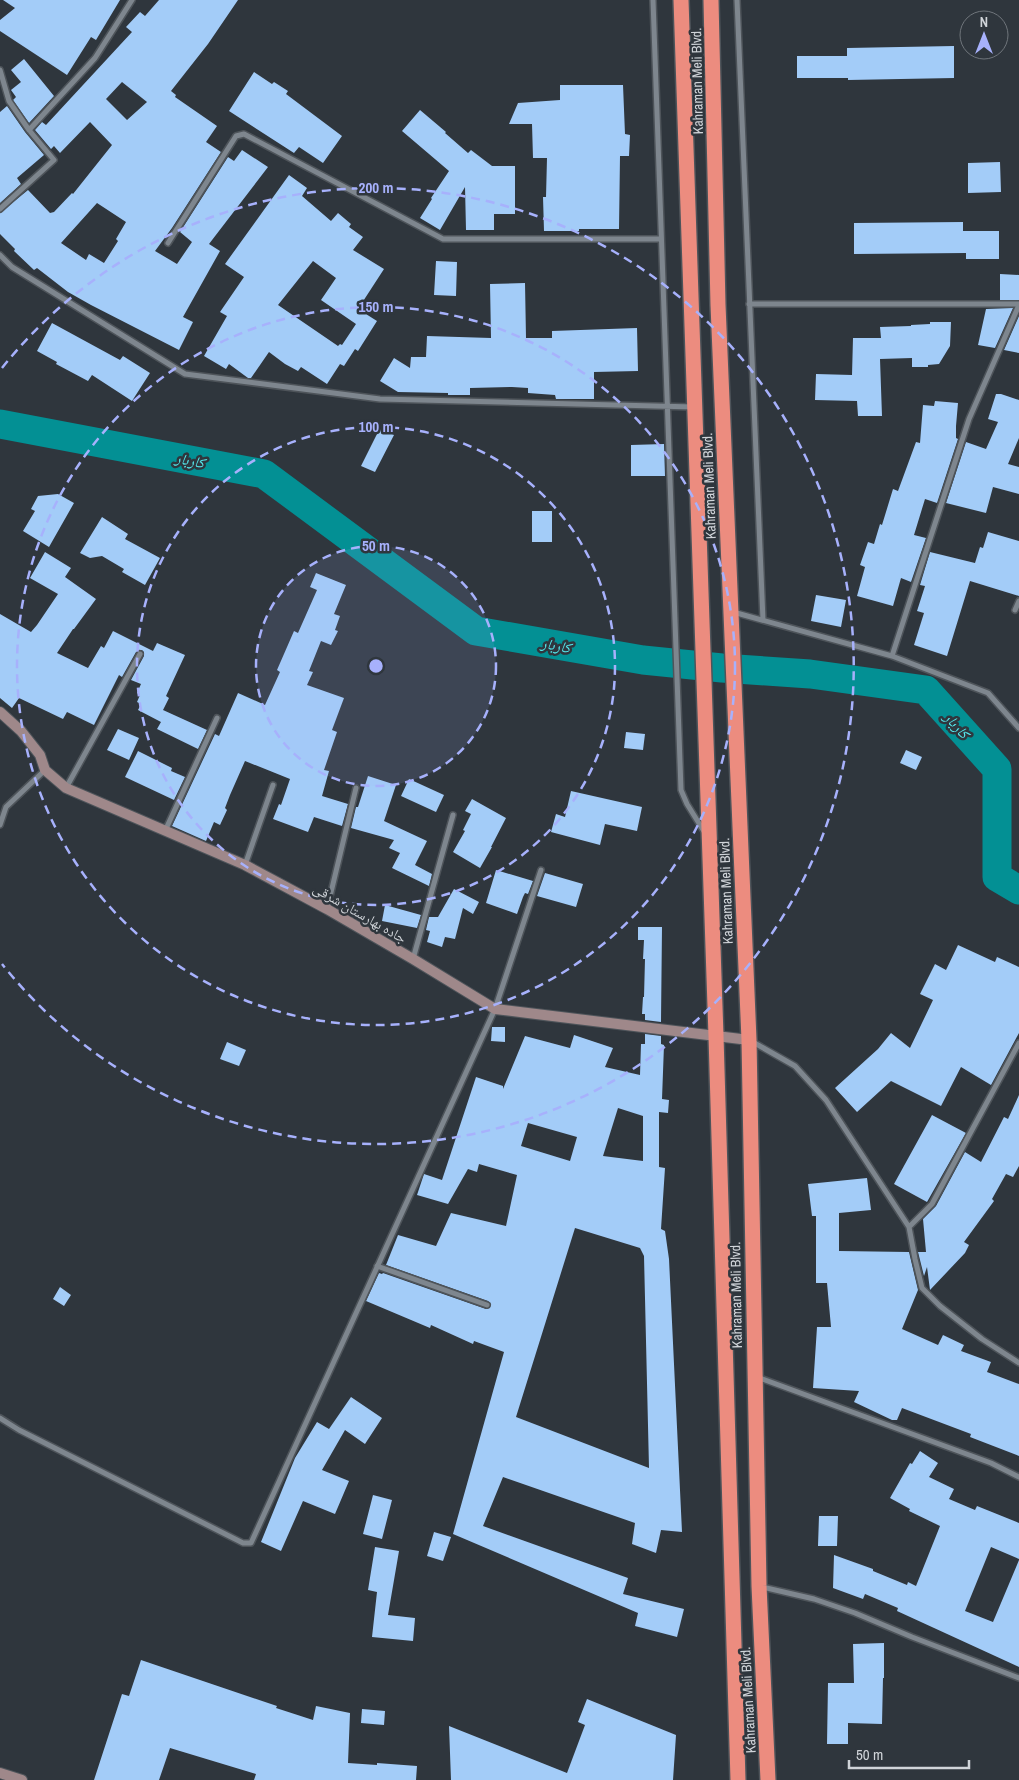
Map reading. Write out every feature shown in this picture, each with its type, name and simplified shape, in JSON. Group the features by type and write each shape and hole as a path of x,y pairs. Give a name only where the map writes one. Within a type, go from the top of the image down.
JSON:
{"highway":[{"name":"Kahraman Meli Blvd.","path":"681,0 716,1036 738,1780"},
{"name":"Kahraman Meli Blvd.","path":"711,0 718,305 749,1040 759,1586 768,1780"}],"street":[{"path":"28,130 95,58 132,0"},
{"path":"654,0 682,790 686,804 709,839"},
{"path":"737,0 763,620"},
{"path":"0,70 9,101 28,130 54,160 0,209"},
{"path":"168,243 236,136 244,134 443,239 661,239"},
{"path":"0,255 12,267 185,374 380,399 694,406"},
{"path":"749,304 1019,305 969,419 892,656"},
{"path":"1015,610 1019,601"},
{"path":"730,611 892,656 988,693 1019,728"},
{"path":"66,788 140,654"},
{"name":"جاده بهارستان شرقی","path":"0,712 21,731 40,755 45,770 66,788 245,865 327,909 495,1009 749,1040"},
{"path":"165,832 217,718"},
{"path":"0,825 6,807 45,770"},
{"path":"245,865 273,785"},
{"path":"327,909 356,788"},
{"path":"413,959 453,815"},
{"path":"0,1418 19,1430 243,1543 251,1543 495,1009 541,870"},
{"path":"749,1040 795,1066 826,1100 909,1227 922,1288 940,1306 982,1339 1019,1363"},
{"path":"909,1227 932,1204 1019,1043"},
{"path":"378,1266 487,1305"},
{"path":"754,1376 991,1463 1019,1477"},
{"path":"759,1586 814,1599 855,1613 1019,1678"},
{"path":"0,1772 22,1780"}],"building":[{"path":"3,0 120,0 96,40 91,37 67,75 0,31 0,20 15,8"},
{"path":"159,0 238,0 208,44 171,91 176,95 175,97 217,126 206,142 221,152 155,251 177,264 192,242 180,232 228,157 234,161 242,150 268,167 209,244 220,251 183,317 193,322 179,350 68,292 37,268 34,270 0,234 0,213 28,190 50,213 54,212 73,194 112,145 90,122 60,153 54,146 51,149 35,130 42,122 46,125 132,32 126,27 140,12 145,16","holes":["122,82 147,102 127,120 106,99","97,203 126,222 116,239 118,241 104,263 89,254 86,260 61,243"]},
{"path":"954,46 954,78 848,80 848,78 797,78 797,56 847,56 847,48"},
{"path":"24,59 54,96 29,123 13,100 16,97 11,90 21,82 11,70"},
{"path":"254,72 272,84 274,82 288,91 286,94 342,136 323,163 299,147 294,153 229,111"},
{"path":"560,85 623,85 625,134 630,135 629,156 620,156 619,229 544,231 543,197 546,197 547,158 533,158 532,124 509,124 518,103 560,100"},
{"path":"7,106 44,155 17,178 21,184 0,203 0,112"},
{"path":"420,110 468,153 471,150 492,166 515,166 515,214 494,214 494,230 466,230 465,187 440,230 420,218 449,171 402,131"},
{"path":"1000,162 1001,192 968,193 968,163"},
{"path":"289,175 307,188 302,196 331,221 338,213 351,224 349,227 363,237 353,250 384,269 358,309 377,321 358,351 355,349 344,366 340,364 327,384 301,367 298,371 285,364 269,352 251,378 248,378 229,364 226,369 204,356 227,316 220,312 244,277 225,264","holes":["313,261 336,278 321,300 356,324 342,345 338,346 278,305"]},
{"path":"963,222 963,231 999,231 999,259 966,259 966,253 854,254 854,223"},
{"path":"436,261 457,262 456,296 434,295"},
{"path":"1000,274 1019,275 1019,300 1000,300"},
{"path":"525,283 526,338 552,338 552,331 637,328 638,371 594,372 594,399 556,399 555,395 528,393 528,388 512,387 470,388 470,395 398,392 380,381 394,358 410,368 411,357 426,357 427,336 491,338 490,284"},
{"path":"1013,308 995,348 978,345 986,309"},
{"path":"1019,316 1019,353 1004,350"},
{"path":"930,322 951,322 950,346 939,364 928,365 928,367 912,367 912,358 880,359 882,416 858,416 857,401 815,400 816,374 852,375 853,338 881,338 880,327 911,326 930,324"},
{"path":"52,323 120,360 123,356 150,373 132,401 92,375 88,381 56,364 57,362 37,351"},
{"path":"996,394 1019,400 1019,438 1008,464 1019,467 1019,494 993,487 986,513 946,503 966,442 986,449 998,422 988,419"},
{"path":"935,401 958,403 956,438 958,439 937,503 925,499 914,535 926,538 911,582 901,578 893,606 857,596 865,567 860,565 868,542 874,544 893,489 898,491 916,442 920,443 923,405 934,406"},
{"path":"380,428 394,435 375,472 361,466"},
{"path":"664,444 665,476 631,476 631,445"},
{"path":"58,494 74,503 49,547 23,531 35,511 31,509 38,496"},
{"path":"532,511 552,511 552,542 532,542"},
{"path":"102,517 128,534 125,539 160,558 145,585 122,572 124,569 102,556 90,558 80,553"},
{"path":"988,532 1019,541 1019,596 970,581 947,656 914,645 924,613 917,611 925,586 920,585 930,552 975,563 980,547 983,548"},
{"path":"45,552 71,568 65,577 96,599 57,653 88,668 101,646 104,648 113,631 153,651 157,643 185,655 166,696 169,698 163,710 207,730 198,749 157,729 161,722 138,710 141,704 137,702 140,695 137,693 141,684 131,680 144,656 142,650 136,652 122,677 119,675 94,725 67,712 63,719 19,698 12,708 0,698 0,614 31,632 58,594 30,578"},
{"path":"316,573 346,585 334,614 340,616 335,630 338,631 331,645 321,641 309,671 313,672 307,685 344,698 332,730 337,732 324,770 329,771 322,796 348,804 342,826 314,817 308,832 273,819 279,804 281,805 290,779 245,761 230,795 225,808 227,810 220,825 214,822 206,841 172,826 215,734 219,736 238,693 265,705 280,672 277,670 294,631 298,633 317,590 310,587"},
{"path":"816,595 846,600 841,627 811,621"},
{"path":"118,729 139,738 129,760 107,750"},
{"path":"626,732 645,734 643,750 624,748"},
{"path":"906,750 922,757 916,770 900,763"},
{"path":"138,751 172,768 171,771 185,777 174,800 125,777"},
{"path":"368,776 396,785 384,821 427,841 415,865 432,874 429,886 392,868 400,853 389,848 394,840 351,828 356,807 358,807"},
{"path":"409,779 444,795 436,812 401,796"},
{"path":"571,791 642,807 637,831 605,824 600,845 551,832 556,814 565,817"},
{"path":"472,799 506,818 480,868 453,852 465,831 463,830 471,814 465,811"},
{"path":"496,870 533,881 528,894 525,893 523,897 517,914 486,903"},
{"path":"545,873 583,884 576,907 537,896"},
{"path":"454,889 479,902 473,914 463,908 455,939 445,937 442,947 427,942 430,931 426,930 429,917 438,917"},
{"path":"385,905 421,915 417,928 382,921"},
{"path":"638,927 662,927 661,1022 645,1020 645,1014 642,1014 645,959 643,959 644,940 638,940"},
{"path":"958,945 995,962 997,957 1019,967 1019,1033 991,1085 961,1067 941,1106 891,1081 857,1112 835,1088 878,1049 891,1033 910,1048 933,1000 920,994 935,964 946,970"},
{"path":"492,1027 505,1027 505,1042 491,1041"},
{"path":"645,1034 661,1036 661,1044 664,1045 662,1099 669,1100 668,1113 659,1112 659,1167 665,1168 661,1229 665,1231 669,1259 682,1532 661,1530 656,1553 632,1544 635,1523 503,1477 483,1526 628,1578 623,1594 684,1609 677,1637 635,1626 638,1613 453,1534 504,1352 474,1341 473,1344 431,1325 430,1328 366,1301 379,1273 383,1273 486,1309 490,1308 491,1304 488,1301 386,1265 398,1235 436,1246 451,1213 506,1226 517,1175 479,1164 477,1172 468,1169 448,1204 417,1195 424,1174 442,1180 476,1077 503,1086 503,1089 525,1036 570,1048 574,1035 613,1048 605,1067 640,1075 641,1044 645,1044","holes":["618,1108 643,1116 643,1161 603,1156","528,1123 577,1137 570,1161 521,1146","575,1228 640,1248 644,1256 649,1468 516,1417"]},
{"path":"227,1042 246,1050 239,1066 220,1059"},
{"path":"1019,1095 1019,1166 1013,1177 1006,1174 992,1199 994,1201 964,1242 969,1245 965,1253 930,1290 927,1267 924,1276 918,1252 926,1252 923,1219 936,1206 965,1152 981,1162 1004,1117 1008,1119"},
{"path":"932,1115 966,1133 927,1202 894,1184"},
{"path":"867,1178 871,1210 839,1213 839,1251 909,1252 918,1290 902,1329 938,1345 943,1335 964,1345 961,1351 991,1362 987,1372 1019,1384 1019,1456 970,1437 971,1434 902,1408 897,1420 892,1420 854,1402 859,1391 813,1388 817,1327 831,1327 827,1283 816,1283 816,1216 812,1216 808,1184"},
{"path":"60,1287 71,1295 64,1306 53,1299"},
{"path":"351,1397 382,1418 365,1444 345,1430 322,1470 349,1481 335,1514 303,1501 281,1551 261,1542 295,1458 317,1422 329,1429"},
{"path":"920,1451 938,1463 929,1477 954,1489 949,1499 975,1510 977,1506 1019,1523 1019,1559 991,1547 965,1611 993,1622 1019,1560 1019,1667 897,1611 898,1608 865,1594 863,1599 833,1588 834,1555 873,1569 873,1571 907,1585 908,1582 916,1586 940,1526 909,1511 910,1509 890,1498 910,1463 912,1464"},
{"path":"373,1495 392,1500 382,1539 363,1534"},
{"path":"819,1516 838,1516 837,1546 818,1546"},
{"path":"434,1532 451,1537 443,1561 427,1556"},
{"path":"375,1547 399,1551 388,1615 415,1618 413,1641 372,1637 377,1592 368,1590"},
{"path":"884,1643 882,1724 848,1723 848,1744 827,1744 828,1683 854,1683 853,1644"},
{"path":"141,1660 313,1720 316,1706 350,1713 348,1763 417,1766 416,1780 254,1780 256,1774 170,1748 159,1780 94,1780 122,1694 129,1696"},
{"path":"587,1699 676,1735 673,1780 451,1780 449,1726 567,1773 585,1725 578,1722"},
{"path":"362,1709 385,1711 384,1725 361,1723"}],"waterway":[{"name":"کاربار","path":"0,424 264,474 476,631 643,660 810,674 926,690 997,769 997,877 1019,890"}]}
